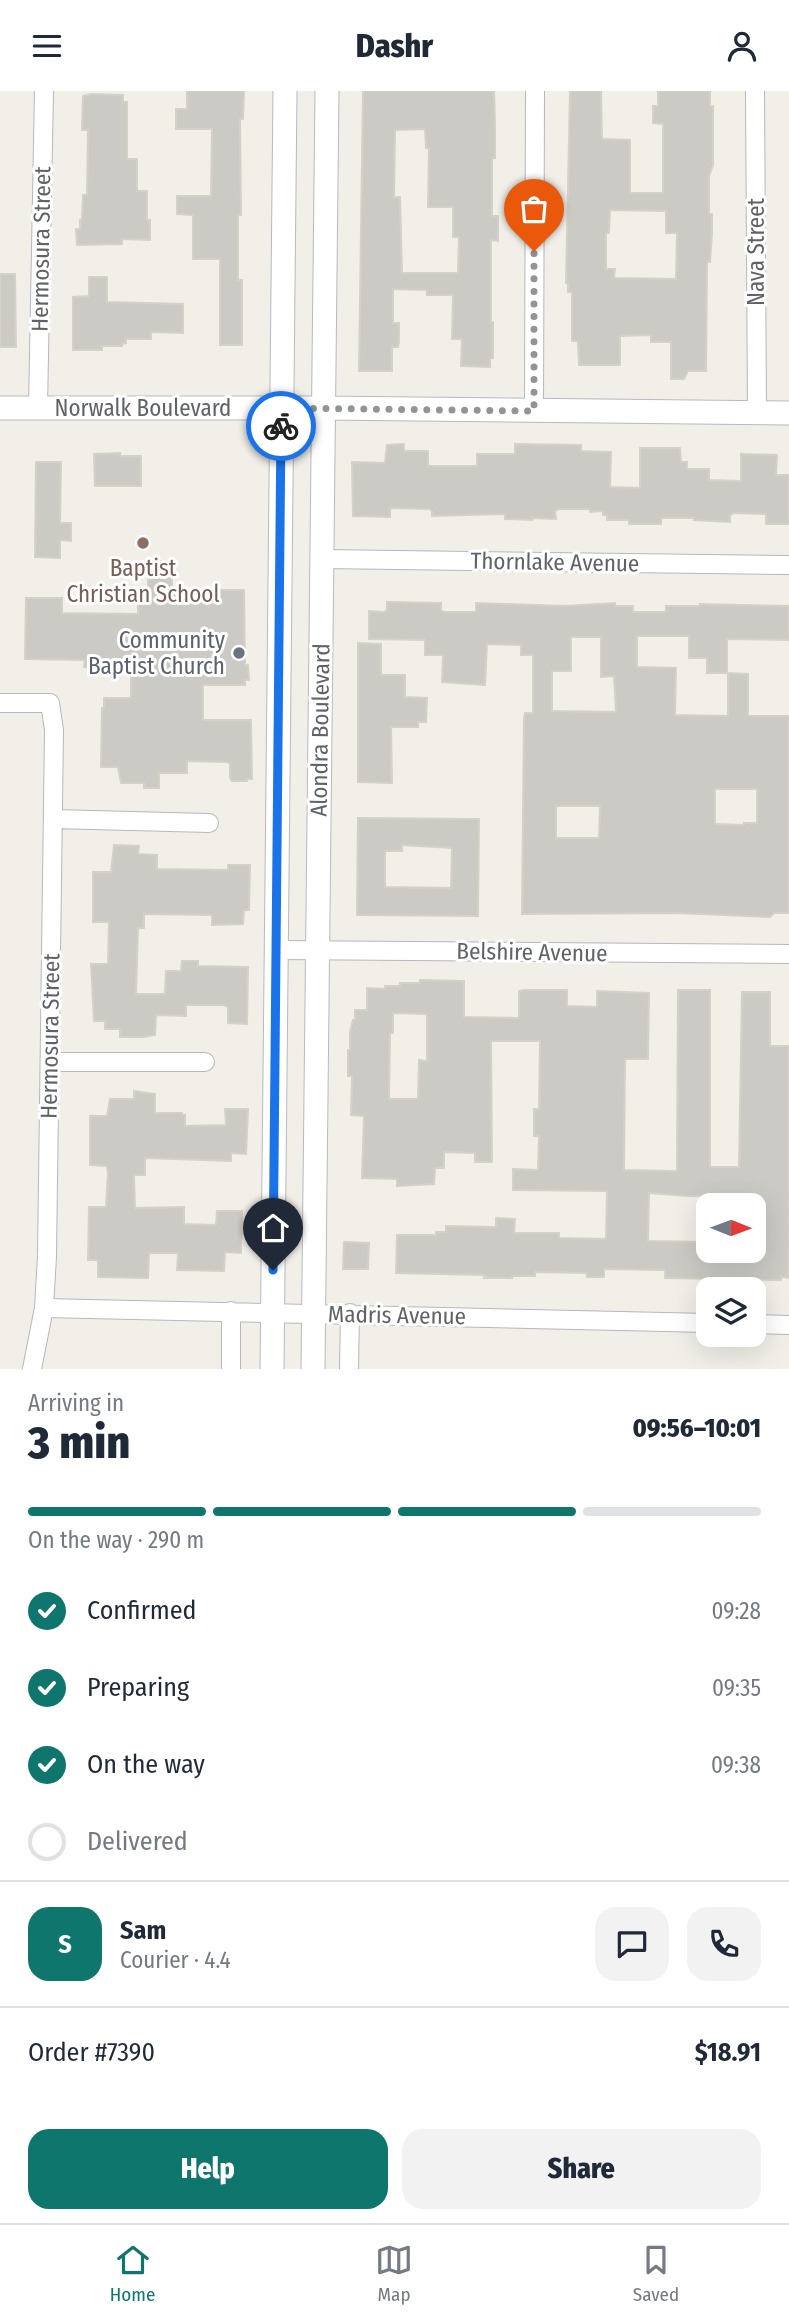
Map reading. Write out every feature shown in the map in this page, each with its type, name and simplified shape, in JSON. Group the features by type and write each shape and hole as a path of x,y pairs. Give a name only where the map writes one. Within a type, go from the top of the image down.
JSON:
{"main road":[{"name":"Alondra Boulevard","path":"272,1369 285,91"},
{"name":"Alondra Boulevard","path":"313,1369 327,91"},
{"name":"Norwalk Boulevard","path":"0,408 789,413"}],"street":[{"name":"Hermosura Street","path":"38,408 44,91"},
{"path":"534,411 535,91"},
{"name":"Nava Street","path":"755,91 757,413"},
{"name":"Thornlake Avenue","path":"322,559 789,565"},
{"name":"Hermosura Street","path":"0,702 50,703 54,730 47,1256 44,1308 32,1369"},
{"path":"53,819 209,823"},
{"name":"Belshire Avenue","path":"276,950 789,954"},
{"path":"50,1062 205,1062"},
{"name":"Madris Avenue","path":"44,1308 696,1322"},
{"path":"231,1311 231,1369"},
{"path":"349,1369 350,1313"},
{"path":"766,1324 789,1325"}],"building":[{"path":"187,91 244,91 243,119 240,119 241,215 238,215 242,345 220,345 220,259 193,259 193,215 177,214 177,196 211,196 212,129 176,129 176,109 187,109"},
{"path":"363,91 494,91 492,216 498,216 498,241 491,240 493,358 490,358 490,367 461,366 462,339 452,339 453,295 427,295 427,290 393,289 393,323 399,323 399,342 398,347 392,347 392,371 359,371","holes":["425,129 426,148 429,148 428,207 453,207 453,237 459,237 458,273 402,273 400,197 394,197 395,130"]},
{"path":"570,91 601,91 602,139 630,140 630,193 663,193 663,124 653,123 653,106 658,106 658,91 710,91 710,106 713,106 713,165 709,176 712,233 710,262 707,262 706,371 688,371 684,379 671,379 671,342 651,342 651,335 620,336 620,365 579,365 578,341 572,341 572,292 568,292","holes":["610,210 666,211 666,233 677,233 676,279 614,278 615,269 606,269 606,233 609,233"]},
{"path":"123,95 123,102 127,102 127,159 137,159 137,191 147,191 150,240 122,239 122,244 77,245 76,229 80,229 82,220 83,195 87,195 88,130 82,130 83,96"},
{"path":"0,274 15,274 16,347 0,347"},
{"path":"89,277 107,277 107,302 183,304 183,333 151,332 151,339 126,339 122,346 102,346 102,350 73,350 73,297 89,296"},
{"path":"404,444 404,451 428,451 428,466 477,466 477,454 515,454 515,444 581,445 581,451 611,452 610,487 640,488 640,448 680,448 681,462 687,462 687,469 709,469 709,480 741,481 741,454 777,455 776,475 789,475 789,524 766,524 766,514 734,513 730,515 730,522 661,518 661,524 629,524 629,520 607,520 603,511 590,512 590,509 559,509 555,511 556,519 532,520 505,519 505,514 432,516 429,509 390,508 390,517 353,516 352,462 385,463 387,445"},
{"path":"120,453 120,456 141,456 141,486 95,486 94,454"},
{"path":"36,462 61,462 60,523 71,523 71,541 60,540 60,558 35,557"},
{"path":"148,561 172,561 172,590 244,590 245,665 248,665 249,680 245,680 245,685 203,685 203,720 251,720 252,779 232,781 230,763 187,761 187,773 159,773 159,788 144,788 144,783 121,783 118,767 101,767 102,708 104,698 131,698 131,668 84,667 85,660 25,659 26,598 62,598 62,613 138,614 138,592 148,592"},
{"path":"387,602 441,603 441,610 444,612 476,612 476,603 565,606 615,603 615,606 633,606 633,612 666,612 666,606 700,604 789,606 789,640 727,639 727,673 707,673 707,658 689,658 689,636 637,636 637,667 676,668 675,715 728,716 728,673 748,674 748,716 789,716 789,913 774,913 770,917 676,913 522,914 524,719 525,713 533,713 533,655 521,655 521,645 487,644 485,685 442,682 443,655 425,655 425,640 369,639 369,611 387,610","holes":["571,637 601,637 601,677 614,676 616,712 552,711 552,671 571,671","715,789 757,789 757,823 715,824","556,806 600,806 599,838 556,838"]},
{"path":"358,643 381,644 381,675 405,675 405,697 427,698 426,722 418,722 418,727 391,727 392,783 358,782"},
{"path":"358,818 479,819 478,916 357,915","holes":["402,845 452,848 451,888 385,887 385,851 402,851"]},
{"path":"114,845 139,846 138,854 157,855 157,869 228,870 228,865 250,865 249,910 244,910 243,924 212,925 212,915 144,914 144,928 138,928 136,994 165,994 166,971 181,971 182,961 198,961 198,966 248,967 247,1024 228,1023 228,1007 224,1005 186,1005 186,1016 156,1015 155,1035 144,1037 120,1037 120,1029 105,1029 105,1021 94,1021 91,964 108,964 109,922 93,922 93,872 111,872"},
{"path":"420,980 464,981 464,1017 519,1018 519,991 524,990 567,990 567,1006 597,1007 597,991 649,993 648,1059 625,1059 624,1170 677,1171 678,990 710,990 710,1167 739,1167 742,992 770,992 770,1046 789,1046 789,1278 665,1278 665,1270 604,1269 604,1277 587,1277 587,1273 535,1272 535,1276 512,1278 396,1273 397,1235 436,1235 436,1232 446,1232 446,1226 496,1227 496,1218 515,1219 514,1233 559,1233 559,1238 606,1239 607,1191 513,1190 513,1169 538,1170 539,1136 534,1136 534,1109 539,1109 540,1041 491,1041 492,1162 475,1162 475,1153 444,1152 444,1168 435,1168 434,1184 397,1186 397,1179 362,1178 364,1116 351,1115 352,1076 348,1076 350,1032 355,1020 355,1010 367,1010 367,988 385,989 385,986 400,986 400,983 420,983","holes":["393,1013 427,1014 427,1061 419,1060 418,1099 389,1099"]},
{"path":"134,1091 155,1094 155,1113 182,1113 185,1115 185,1126 226,1125 225,1109 248,1109 246,1154 231,1153 231,1161 145,1158 145,1175 134,1175 135,1208 184,1207 184,1224 216,1225 217,1211 242,1211 241,1253 225,1252 224,1271 177,1270 178,1253 149,1253 148,1278 98,1277 98,1260 88,1260 89,1207 106,1207 108,1173 107,1166 90,1165 90,1116 107,1116 110,1099 134,1099"},
{"path":"344,1242 369,1243 368,1269 343,1269"}],"way so far":[{"path":"281,426 281,408 534,411 534,251"}],"place":[{"name":"Baptist Christian School","path":"143,543"},
{"name":"Community Baptist Church","path":"239,653"}],"route":[{"path":"273,1270 281,426"}]}
